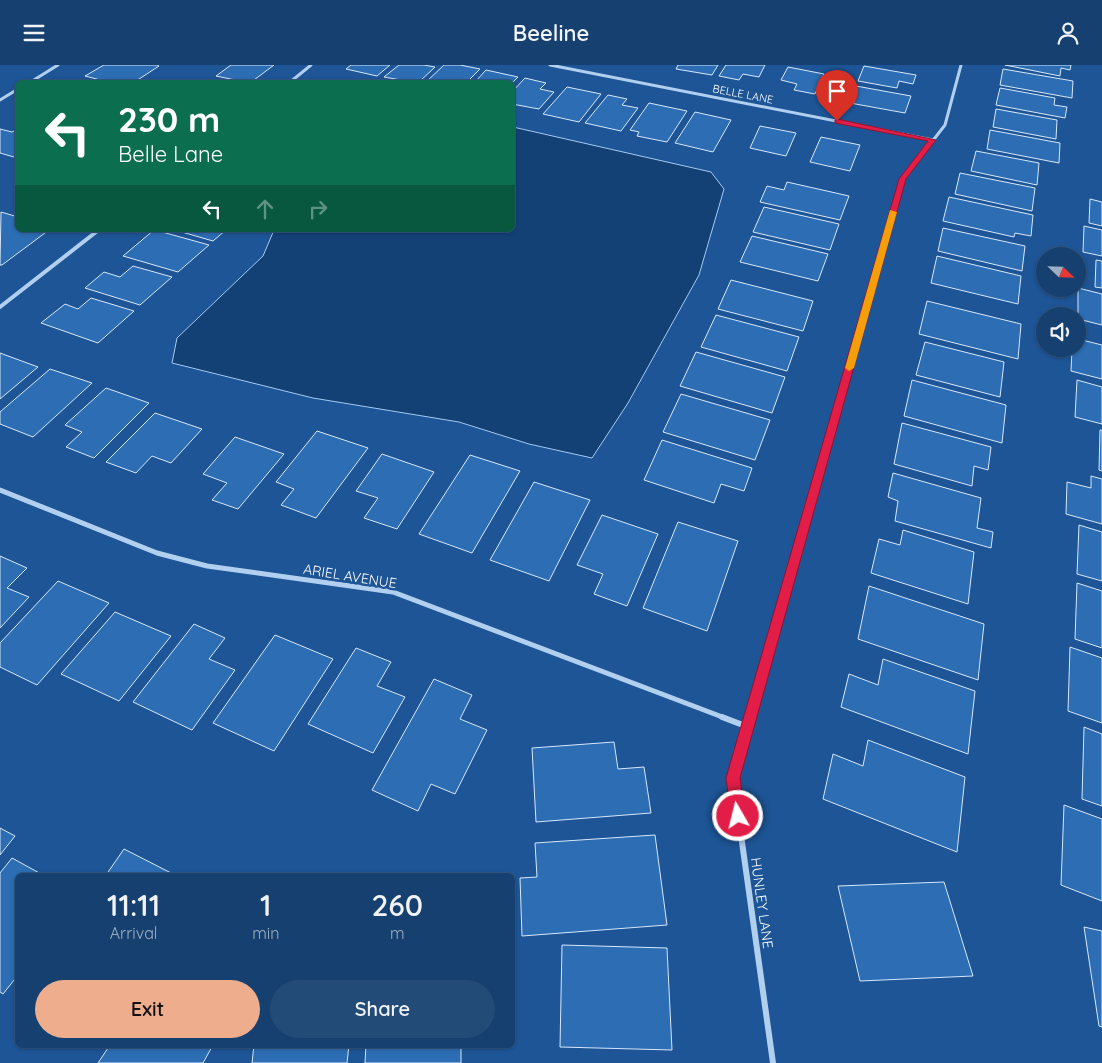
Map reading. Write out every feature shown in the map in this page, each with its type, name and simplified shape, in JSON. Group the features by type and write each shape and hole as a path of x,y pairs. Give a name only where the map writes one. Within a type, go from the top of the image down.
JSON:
{"street":[{"path":"34,80 58,65"},
{"path":"293,80 311,65"},
{"name":"BELLE LANE","path":"550,65 933,140"},
{"name":"HUNLEY LANE","path":"773,1063 733,778 903,179 945,125 961,65"},
{"path":"0,100 15,91"},
{"path":"0,307 96,232"},
{"name":"ARIEL AVENUE","path":"0,490 157,553 207,566 393,592 748,727"}],"water":[{"path":"515,127 711,172 724,189 699,275 628,403 592,458 529,444 459,422 313,398 172,363 177,338 263,256 273,232 515,232"}],"building":[{"path":"104,65 159,66 138,80 100,80 85,76"},
{"path":"231,65 274,65 254,80 235,80 216,76"},
{"path":"351,65 390,65 377,76 346,69"},
{"path":"399,65 435,67 421,80 401,80 384,77"},
{"path":"444,65 460,65 480,69 469,80 428,80"},
{"path":"678,65 718,65 712,75 676,69"},
{"path":"726,65 765,65 759,77 743,74 739,80 719,76"},
{"path":"1005,65 1071,65 1070,70 1061,68 1060,76"},
{"path":"864,66 916,75 913,84 899,81 897,88 858,81"},
{"path":"788,67 824,74 815,94 794,90 797,84 781,80"},
{"path":"1003,69 1073,81 1072,98 1000,85"},
{"path":"486,70 518,77 515,80 477,80"},
{"path":"525,78 546,83 540,89 554,92 539,109 515,105 515,89"},
{"path":"856,86 911,96 905,113 850,103"},
{"path":"567,87 601,94 579,122 543,114"},
{"path":"1000,88 1055,98 1054,105 1067,107 1065,118 996,105"},
{"path":"608,95 627,99 622,105 638,108 621,131 585,123"},
{"path":"649,103 687,111 667,142 637,136 639,132 630,130"},
{"path":"996,109 1057,120 1056,139 993,127"},
{"path":"695,112 731,120 713,152 675,143"},
{"path":"760,126 796,133 786,156 750,148"},
{"path":"0,129 12,132 15,130 15,156 0,153"},
{"path":"990,130 1060,143 1059,163 987,149"},
{"path":"821,137 860,145 850,171 810,162"},
{"path":"976,151 1039,163 1037,185 971,171"},
{"path":"960,173 1035,188 1032,211 955,194"},
{"path":"787,182 849,196 840,220 760,202 767,186 784,190"},
{"path":"949,197 1033,215 1031,236 1015,233 1014,237 943,221"},
{"path":"1090,199 1102,202 1102,226 1089,223"},
{"path":"764,207 839,224 830,250 753,232"},
{"path":"1,212 15,216 15,232 46,232 2,265 0,265"},
{"path":"1084,226 1102,230 1102,256 1086,253 1086,247 1083,247"},
{"path":"943,228 1025,246 1022,271 938,251"},
{"path":"152,232 161,232 209,245 178,272 123,256"},
{"path":"182,232 224,232 213,241"},
{"path":"752,236 828,254 818,281 740,262"},
{"path":"937,256 1021,276 1018,304 931,283"},
{"path":"1096,260 1102,261 1102,288 1095,287"},
{"path":"133,266 172,277 140,305 85,288 104,272 120,277"},
{"path":"731,280 813,301 803,331 718,309"},
{"path":"1086,290 1102,294 1102,325 1086,321 1086,307 1078,307 1078,297 1086,297"},
{"path":"91,298 134,311 98,343 41,323 65,304 78,309"},
{"path":"927,301 1021,324 1018,359 919,334"},
{"path":"716,315 799,337 787,371 701,347"},
{"path":"1086,341 1102,345 1102,379 1071,371 1072,357 1086,357"},
{"path":"925,342 1004,362 1000,397 916,375"},
{"path":"696,352 785,377 772,413 680,386"},
{"path":"0,353 38,367 0,399"},
{"path":"50,369 92,383 33,437 0,424 0,412"},
{"path":"912,380 1006,405 1002,443 904,416"},
{"path":"1077,380 1102,387 1102,424 1075,417"},
{"path":"106,388 149,403 94,458 66,447 82,432 65,425"},
{"path":"681,394 770,420 755,460 663,432"},
{"path":"155,413 202,429 171,463 152,456 136,473 106,462"},
{"path":"902,423 991,447 988,470 974,466 972,486 894,464"},
{"path":"1100,430 1102,430 1102,471 1099,470"},
{"path":"317,431 368,448 316,518 281,505 294,489 276,482"},
{"path":"235,437 284,454 238,509 212,500 227,483 203,474"},
{"path":"662,440 752,468 744,491 721,484 714,503 644,480"},
{"path":"382,454 434,472 397,529 364,518 378,498 356,491"},
{"path":"470,455 520,471 472,553 419,534"},
{"path":"893,473 981,498 977,528 993,532 991,548 895,521 898,501 888,497"},
{"path":"1091,476 1102,479 1102,524 1066,514 1067,482 1091,488"},
{"path":"534,482 590,500 549,581 490,560"},
{"path":"602,515 658,534 627,606 594,594 603,574 577,565"},
{"path":"678,522 738,541 707,631 643,608"},
{"path":"1079,525 1102,532 1102,581 1077,574"},
{"path":"903,530 974,552 968,604 871,573 879,539 900,545"},
{"path":"0,556 27,568 7,588 29,597 0,628"},
{"path":"58,581 109,603 37,685 0,667 0,643"},
{"path":"1077,583 1102,591 1102,648 1075,639"},
{"path":"869,586 984,624 978,680 858,639"},
{"path":"115,612 171,636 119,701 61,674"},
{"path":"194,624 225,638 209,659 235,670 192,730 133,702"},
{"path":"275,635 333,659 274,751 213,723"},
{"path":"1070,647 1102,658 1102,723 1068,711"},
{"path":"356,648 391,662 377,686 405,697 373,753 308,724"},
{"path":"883,659 975,691 968,754 841,707 849,674 878,685"},
{"path":"434,679 472,695 460,719 487,730 455,794 431,784 418,811 372,790"},
{"path":"1084,727 1102,734 1102,806 1082,799"},
{"path":"868,740 965,777 957,852 823,799 833,754 863,766"},
{"path":"614,742 618,769 644,767 651,813 536,822 532,748"},
{"path":"1064,805 1102,819 1102,901 1061,885"},
{"path":"0,828 15,836 0,855"},
{"path":"655,835 667,925 522,936 520,878 537,877 535,843"},
{"path":"124,849 171,873 107,873"},
{"path":"12,858 39,873 15,873 15,979 3,994 0,992 0,873"},
{"path":"944,882 973,976 860,981 838,886"},
{"path":"1084,927 1102,931 1102,1027 1099,1026"},
{"path":"562,945 667,948 672,1050 560,1047"},
{"path":"108,1048 211,1048 203,1063 98,1063"},
{"path":"254,1048 349,1048 347,1063 252,1063"},
{"path":"366,1048 461,1048 461,1063 365,1063"}],"slow traffic":[{"path":"849,368 893,212"}],"route":[{"path":"738,816 733,778 903,179 933,140 837,121"}]}
